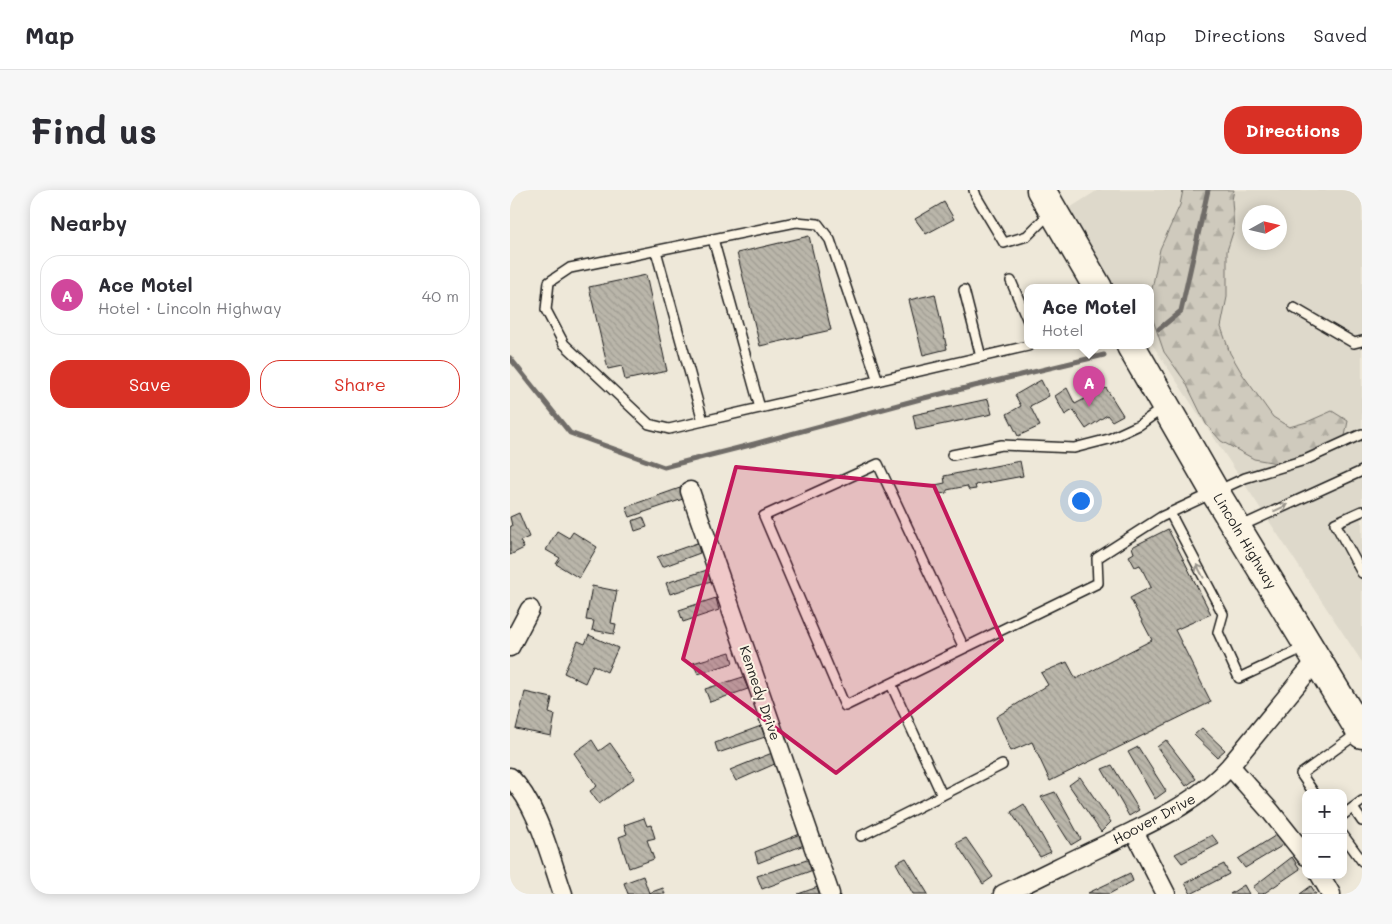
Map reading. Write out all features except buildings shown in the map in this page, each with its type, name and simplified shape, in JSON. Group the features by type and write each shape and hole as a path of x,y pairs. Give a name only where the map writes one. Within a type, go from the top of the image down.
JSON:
{"main road":[{"path":"1047,200 1096,284"},
{"name":"Lincoln Highway","path":"1133,349 1215,492 1361,733"}],"street":[{"name":"Kennedy Drive","path":"690,492 830,894"},
{"path":"510,646 530,609"},
{"name":"Hoover Drive","path":"1005,894 1172,813 1198,796 1217,781 1230,766 1312,653"},
{"path":"1230,766 1271,812 1302,851"},
{"path":"510,777 525,796 541,830 564,894"},
{"path":"1134,831 1166,894"},
{"path":"1322,879 1331,894"}],"lane":[{"path":"974,190 1004,243 1026,236 1047,200"},
{"path":"878,381 830,240 818,224 796,222 570,268 549,282 546,310 564,344 649,424 669,429 878,381 1024,347"},
{"path":"713,239 760,408"},
{"path":"656,251 703,421"},
{"path":"1011,281 1024,312"},
{"path":"964,290 981,357"},
{"path":"1294,308 1354,343 1362,341"},
{"path":"952,455 1002,445 1074,448 1109,439 1139,425 1166,406"},
{"path":"964,648 878,464 764,516 845,706 1098,583 1098,558 1170,513 1245,478 1305,460 1362,434"},
{"path":"1237,528 1362,471"},
{"path":"1362,511 1335,523 1362,573"},
{"path":"1170,513 1223,614 1218,632 1239,678 1312,653"},
{"path":"890,684 942,795"},
{"path":"1311,789 1300,774 1361,733"},
{"path":"861,836 1002,765"},
{"path":"1347,812 1362,801"},
{"path":"1353,808 1362,821"},
{"path":"1347,840 1362,861"}],"highlighted area":[{"path":"736,467 934,486 1002,640 836,773 683,659"}],"shaded area":[{"path":"1098,190 1362,190 1362,662 1154,347 1154,284 1112,284 1065,211"}],"green space":[{"path":"1183,190 1234,190 1232,200 1234,229 1227,251 1227,297 1221,327 1230,353 1273,417 1289,427 1307,422 1332,411 1348,421 1344,441 1298,460 1277,463 1254,459 1221,441 1206,424 1185,381 1164,352 1154,323 1153,284 1160,249 1180,205"}],"waterway":[{"path":"1159,329 1181,311 1208,190"},
{"path":"510,358 570,433 664,467 924,398 1104,355"}],"place":[{"name":"Ace Motel","path":"1089,407"}]}
